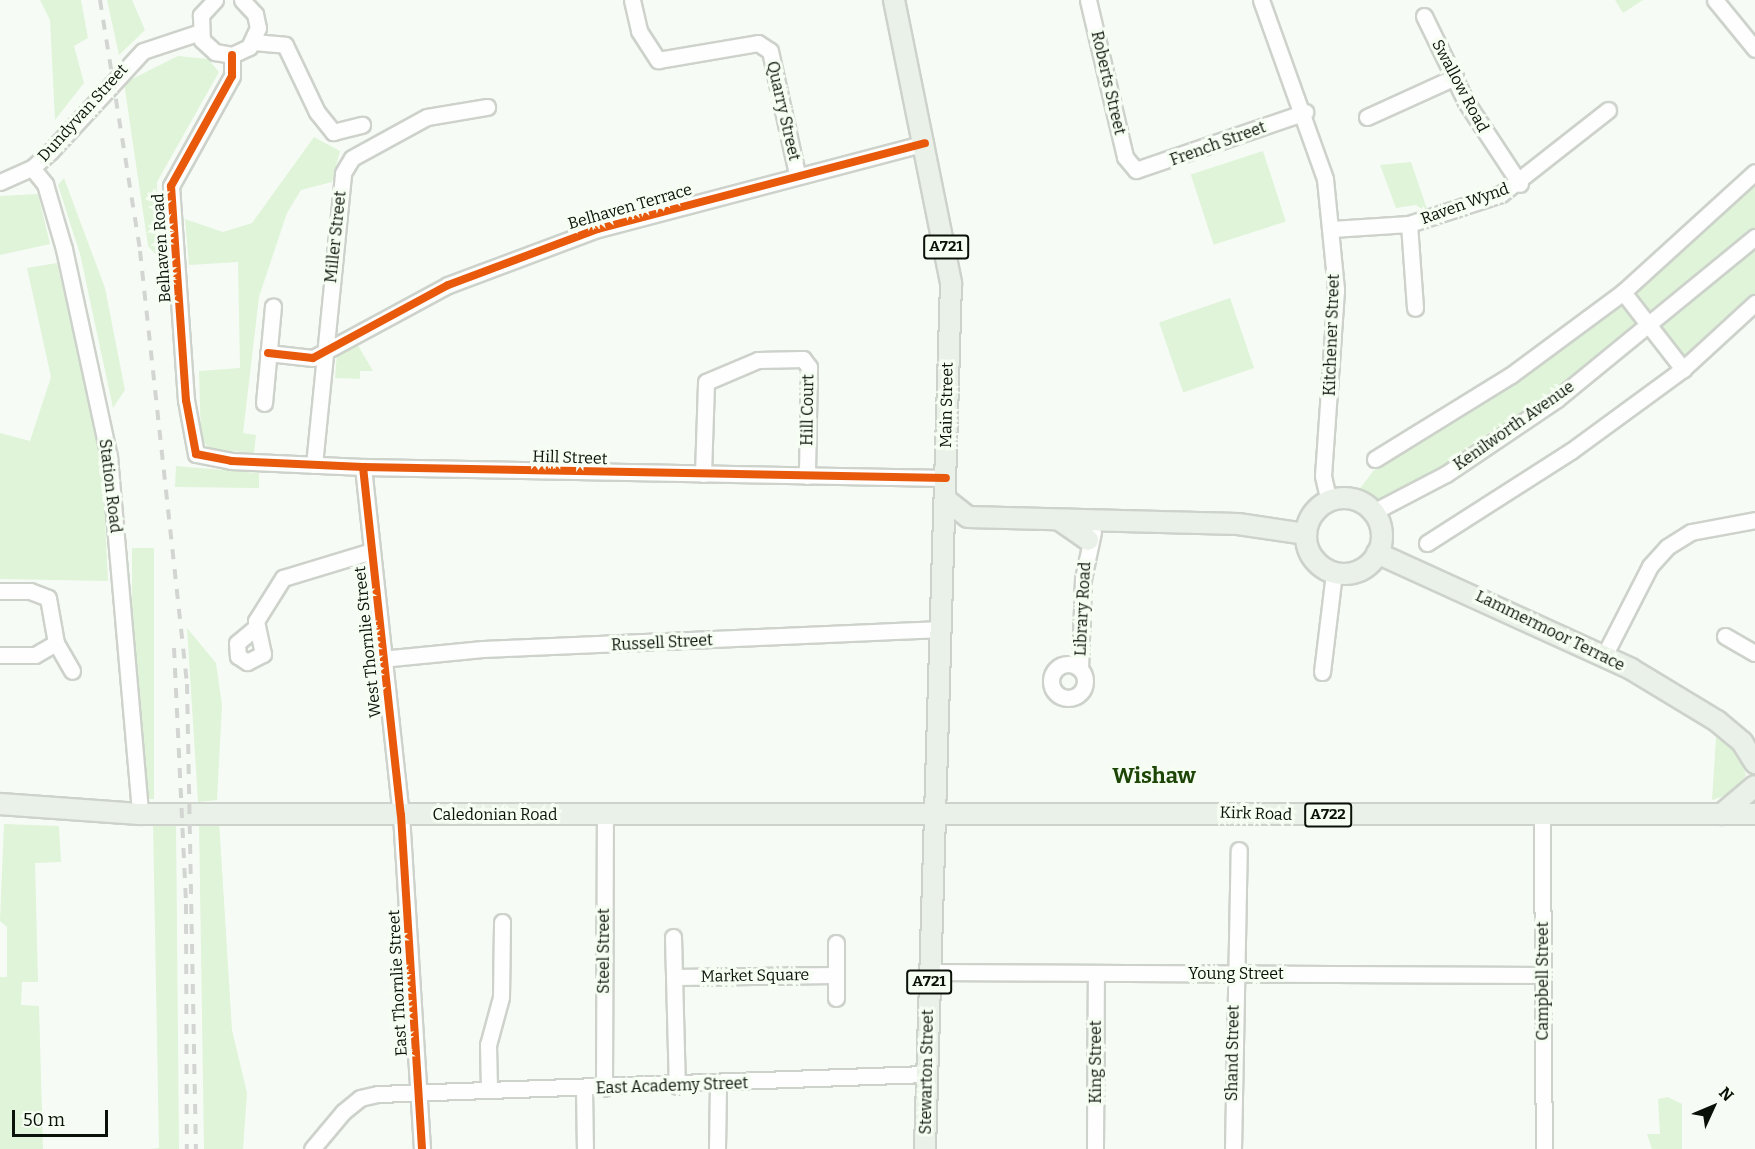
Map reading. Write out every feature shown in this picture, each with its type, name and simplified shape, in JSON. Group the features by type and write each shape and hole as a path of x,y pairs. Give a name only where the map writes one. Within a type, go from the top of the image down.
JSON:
{"main road":[{"name":"Main Street","path":"894,0 925,143 951,283 943,629 934,815"},
{"path":"945,499 968,517 1246,524 1306,534"},
{"path":"1352,499 1369,507 1381,528 1377,554 1360,570 1334,573 1318,564 1306,534 1310,519 1329,501 1352,499"},
{"path":"1055,520 1068,523 1088,540"},
{"name":"Lammermoor Terrace","path":"1377,554 1604,656 1717,721 1755,738"},
{"name":"Lammermoor Terrace","path":"1717,721 1742,742 1755,764"},
{"path":"1722,814 1755,786"},
{"name":"Caledonian Road","path":"0,794 55,808"},
{"name":"Caledonian Road","path":"0,804 140,814 934,815"},
{"name":"Kirk Road","path":"934,815 1755,814"},
{"name":"Stewarton Street","path":"925,1149 934,815"}],"street":[{"path":"242,0 257,21 253,42"},
{"name":"Quarry Street","path":"632,0 639,31 658,60 758,43 770,51 797,174"},
{"name":"Roberts Street","path":"1088,0 1130,166"},
{"name":"Kitchener Street","path":"1261,0 1305,112 1321,160 1332,229 1336,290 1323,476 1329,501"},
{"path":"1715,0 1755,49"},
{"path":"212,1 201,15 200,32 215,52 232,55 253,42 285,45 317,112 333,132 362,125"},
{"name":"Swallow Road","path":"1424,16 1478,123 1520,184"},
{"name":"Dundyvan Street","path":"0,182 32,168 128,63 143,51 200,32"},
{"name":"Belhaven Road","path":"196,454 190,440 171,186 232,76 232,55"},
{"path":"1367,117 1455,77"},
{"name":"Miller Street","path":"314,465 341,183 352,158 427,117 487,107"},
{"name":"Raven Wynd","path":"1332,229 1409,224 1520,184 1608,110"},
{"name":"French Street","path":"1130,166 1147,168 1305,112"},
{"name":"Belhaven Terrace","path":"268,353 313,358 487,268 598,229 797,174 925,143"},
{"name":"Station Road","path":"32,168 45,184 64,249 109,457 140,814"},
{"path":"1375,459 1511,375 1623,292 1755,172"},
{"path":"1409,224 1415,308"},
{"name":"Kenilworth Avenue","path":"1369,507 1377,510 1446,474 1557,399 1755,237"},
{"path":"1623,292 1683,369"},
{"path":"1427,543 1571,452 1683,369 1755,303"},
{"path":"264,403 273,306"},
{"name":"Hill Court","path":"703,474 706,382 758,360 803,359 809,367 807,476"},
{"name":"Hill Street","path":"196,454 231,461 363,467 946,478"},
{"name":"West Thornlie Street","path":"363,467 381,659 401,815"},
{"path":"1604,656 1650,566 1667,547 1690,532 1755,519"},
{"name":"Library Road","path":"1080,669 1088,540 1108,522"},
{"path":"255,628 264,602 283,578 372,551"},
{"path":"1322,672 1334,573"},
{"path":"0,591 30,591 48,598 56,643 72,671"},
{"name":"Russell Street","path":"381,659 483,649 943,629"},
{"path":"1725,636 1755,654"},
{"path":"0,655 35,655 56,643"},
{"name":"Steel Street","path":"604,1088 605,813"},
{"name":"Campbell Street","path":"1542,814 1544,1149"},
{"name":"East Thornlie Street","path":"401,815 422,1149"},
{"name":"Shand Street","path":"1233,1149 1234,972 1239,850"},
{"path":"489,1089 488,1045 501,997 502,922"},
{"path":"673,937 677,1086"},
{"path":"836,943 836,998"},
{"name":"Young Street","path":"930,972 1096,975 1234,972 1543,975"},
{"name":"Market Square","path":"674,977 835,975"},
{"name":"King Street","path":"1095,1149 1096,975"},
{"name":"East Academy Street","path":"312,1149 360,1098 418,1092 718,1085 926,1074"},
{"path":"717,1149 718,1085"},
{"path":"584,1088 585,1149"}],"green space":[{"path":"40,0 81,0 88,38 74,46 84,83 55,120 50,20"},
{"path":"107,0 132,0 145,30 119,55"},
{"path":"1615,0 1643,0 1623,13"},
{"path":"178,56 208,59 219,72 157,182 160,259 148,246 124,83"},
{"path":"314,137 340,151 332,182 301,190 287,213 259,297 243,433 256,435 254,453 209,449 201,438 199,371 240,368 238,262 189,265 185,219 223,232 252,223"},
{"path":"1263,151 1286,221 1214,245 1191,174"},
{"path":"1411,162 1427,209 1423,210 1416,205 1396,208 1380,165"},
{"path":"64,178 105,288 125,390 113,408 80,254 58,185"},
{"path":"1755,180 1755,231 1652,319 1630,292"},
{"path":"38,194 50,244 0,255 0,196"},
{"path":"1755,244 1755,298 1683,362 1656,326"},
{"path":"57,263 102,457 108,581 0,579 0,433 30,441 51,377 27,268"},
{"path":"1230,298 1254,368 1183,392 1159,322"},
{"path":"1623,299 1643,323 1554,396 1444,470 1370,509 1358,491 1374,470 1515,380"},
{"path":"356,342 373,371 360,371 360,379 335,378 337,353"},
{"path":"176,466 259,473 259,488 175,487"},
{"path":"132,548 154,548 154,799 132,799"},
{"path":"187,628 216,663 222,705 217,800 198,802"},
{"path":"1716,737 1737,752 1746,775 1734,793 1712,800"},
{"path":"199,819 219,820 232,1030 247,1093 243,1149 204,1149"},
{"path":"153,822 176,822 179,1149 150,1149 159,1148"},
{"path":"4,824 59,826 61,862 35,863 38,982 22,982 21,1005 39,1006 43,1149 0,1149 0,977 7,977 7,927 0,921"},
{"path":"1668,1097 1682,1104 1682,1149 1652,1149 1647,1134 1660,1134 1658,1099"}],"railway":[{"path":"100,0 140,251 187,684 196,1149"},
{"path":"174,648 186,904 187,1149"}],"cycle path":[{"path":"232,55 232,76 171,186 186,400 196,454 231,461 363,467 946,478"},
{"path":"268,353 313,358 448,285 598,229 925,143"},
{"path":"363,467 401,815 422,1149"}],"district":[{"name":"Wishaw","path":"1154,776"}]}
